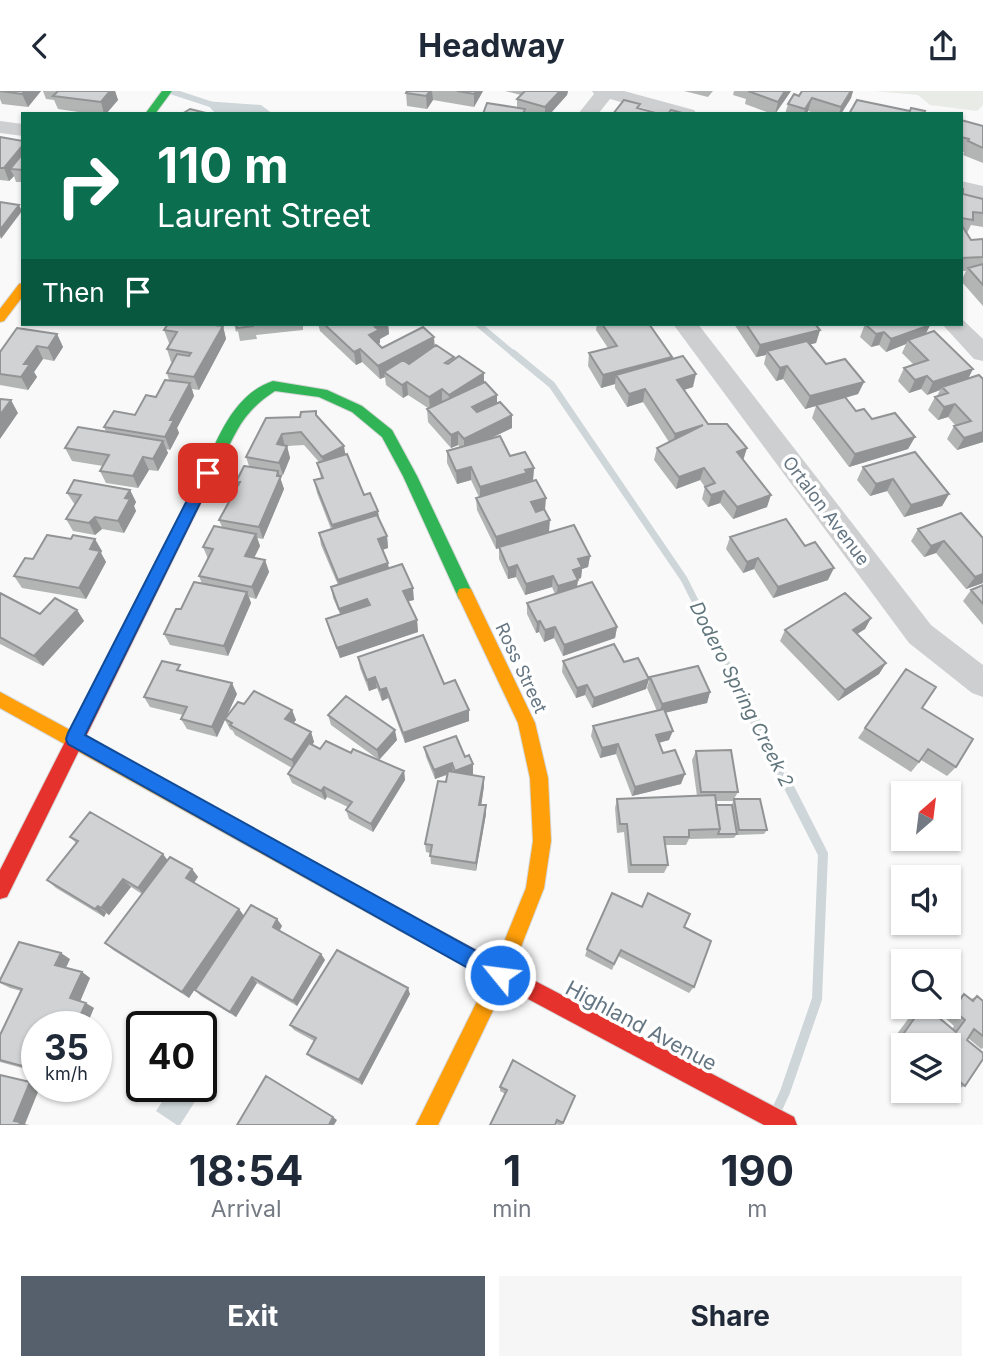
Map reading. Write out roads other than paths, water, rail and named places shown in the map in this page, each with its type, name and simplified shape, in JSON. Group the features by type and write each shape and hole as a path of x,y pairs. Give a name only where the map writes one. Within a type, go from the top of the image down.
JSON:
{"street":[{"path":"151,112 167,91"},
{"path":"590,112 605,91 681,112"},
{"path":"0,127 21,130"},
{"path":"963,188 983,193"},
{"path":"0,318 21,290"},
{"name":"Ortalon Avenue","path":"687,326 920,634 983,683"},
{"path":"956,326 983,353"},
{"name":"Ross Street","path":"75,739 232,425 249,401 273,386 322,393 357,409 387,434 410,476 526,723 539,778 542,841 535,888 500,975 427,1125"},
{"name":"Highland Avenue","path":"0,699 500,975 786,1125"},
{"path":"0,890 75,739"}],"waterway":[{"path":"170,91 213,105"},
{"name":"Dodero Spring Creek 2","path":"480,326 515,355"},
{"name":"Dodero Spring Creek 2","path":"513,353 552,385 684,579 741,692"},
{"name":"Dodero Spring Creek 2","path":"740,691 823,854 817,999 785,1092 770,1125"}]}
